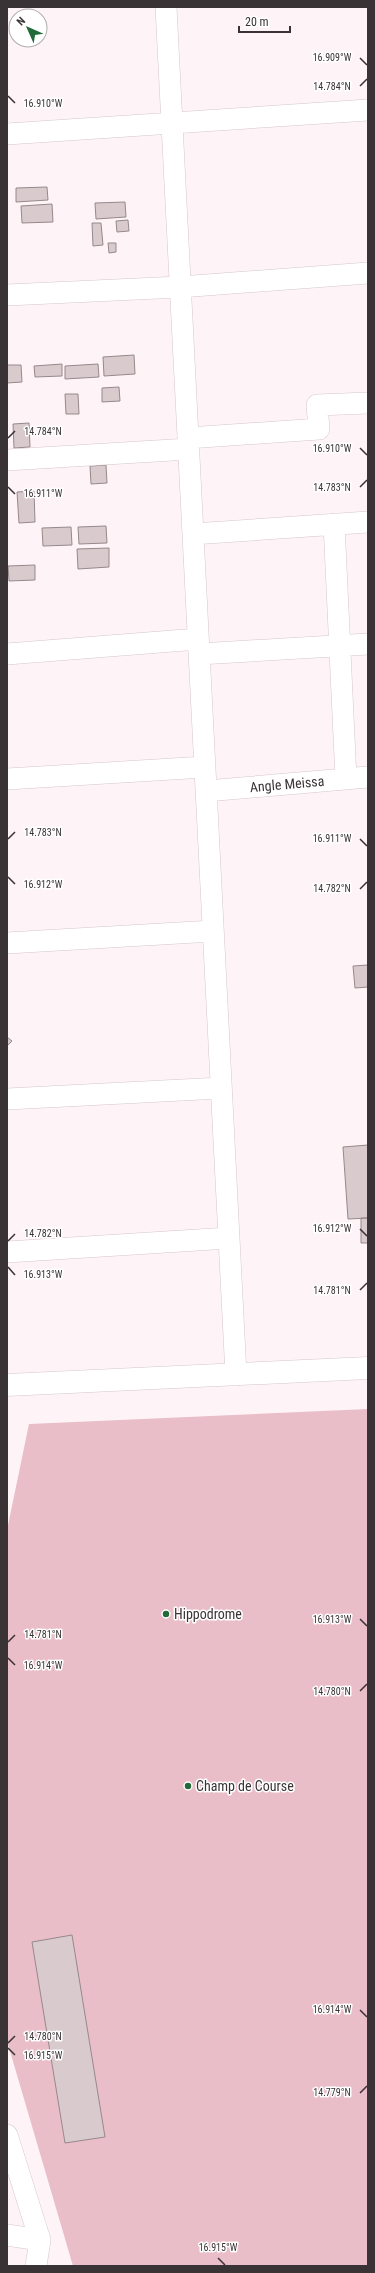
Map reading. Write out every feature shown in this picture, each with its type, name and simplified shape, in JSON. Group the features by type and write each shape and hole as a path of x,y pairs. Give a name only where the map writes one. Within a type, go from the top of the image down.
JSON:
{"main road":[{"path":"7,1385 368,1368"},
{"path":"7,1398 42,1383"}],"street":[{"path":"166,7 236,1375"},
{"path":"7,134 368,110"},
{"path":"7,295 180,287 368,273"},
{"path":"7,460 188,444 319,429 317,405 368,403"},
{"path":"193,534 368,522"},
{"path":"334,524 338,646 346,779"},
{"path":"7,654 199,646 338,646 368,644"},
{"path":"7,778 205,767"},
{"name":"Angle Meissa","path":"206,791 368,777"},
{"path":"7,944 213,931"},
{"path":"7,1099 221,1088"},
{"path":"7,1252 229,1238"},
{"path":"7,2135 40,2240 36,2266"},
{"path":"7,2235 40,2240"}],"shaded area":[{"name":"Champ de Course","path":"368,1409 368,2266 73,2266 7,2041 7,1530 29,1424"}],"building":[{"path":"47,187 48,200 16,202 16,188"},
{"path":"125,202 126,217 96,219 95,203"},
{"path":"52,204 53,222 22,223 21,206"},
{"path":"128,220 129,231 117,232 116,221"},
{"path":"92,223 101,223 103,245 93,246"},
{"path":"108,243 116,243 116,252 109,253"},
{"path":"134,355 135,374 104,376 103,357"},
{"path":"62,364 62,376 35,377 34,366"},
{"path":"98,364 99,377 65,379 65,366"},
{"path":"7,365 21,365 22,382 7,383"},
{"path":"119,387 120,401 102,402 102,388"},
{"path":"65,394 78,394 79,414 66,414"},
{"path":"29,423 30,447 14,448 13,424"},
{"path":"106,465 107,483 91,484 90,466"},
{"path":"34,491 35,522 19,523 17,492"},
{"path":"106,526 107,543 79,544 78,527"},
{"path":"71,527 72,545 43,546 42,528"},
{"path":"109,548 109,567 78,569 77,549"},
{"path":"35,565 35,580 9,581 8,566"},
{"path":"368,965 368,987 355,988 353,966"},
{"path":"7,1037 12,1041 7,1046"},
{"path":"368,1145 368,1218 348,1219 343,1147"},
{"path":"361,1218 368,1218 368,1243 361,1243"},
{"path":"72,1935 105,2137 65,2143 32,1942"}],"place":[{"name":"Hippodrome","path":"166,1614"},
{"name":"Champ de Course","path":"188,1786"}]}
